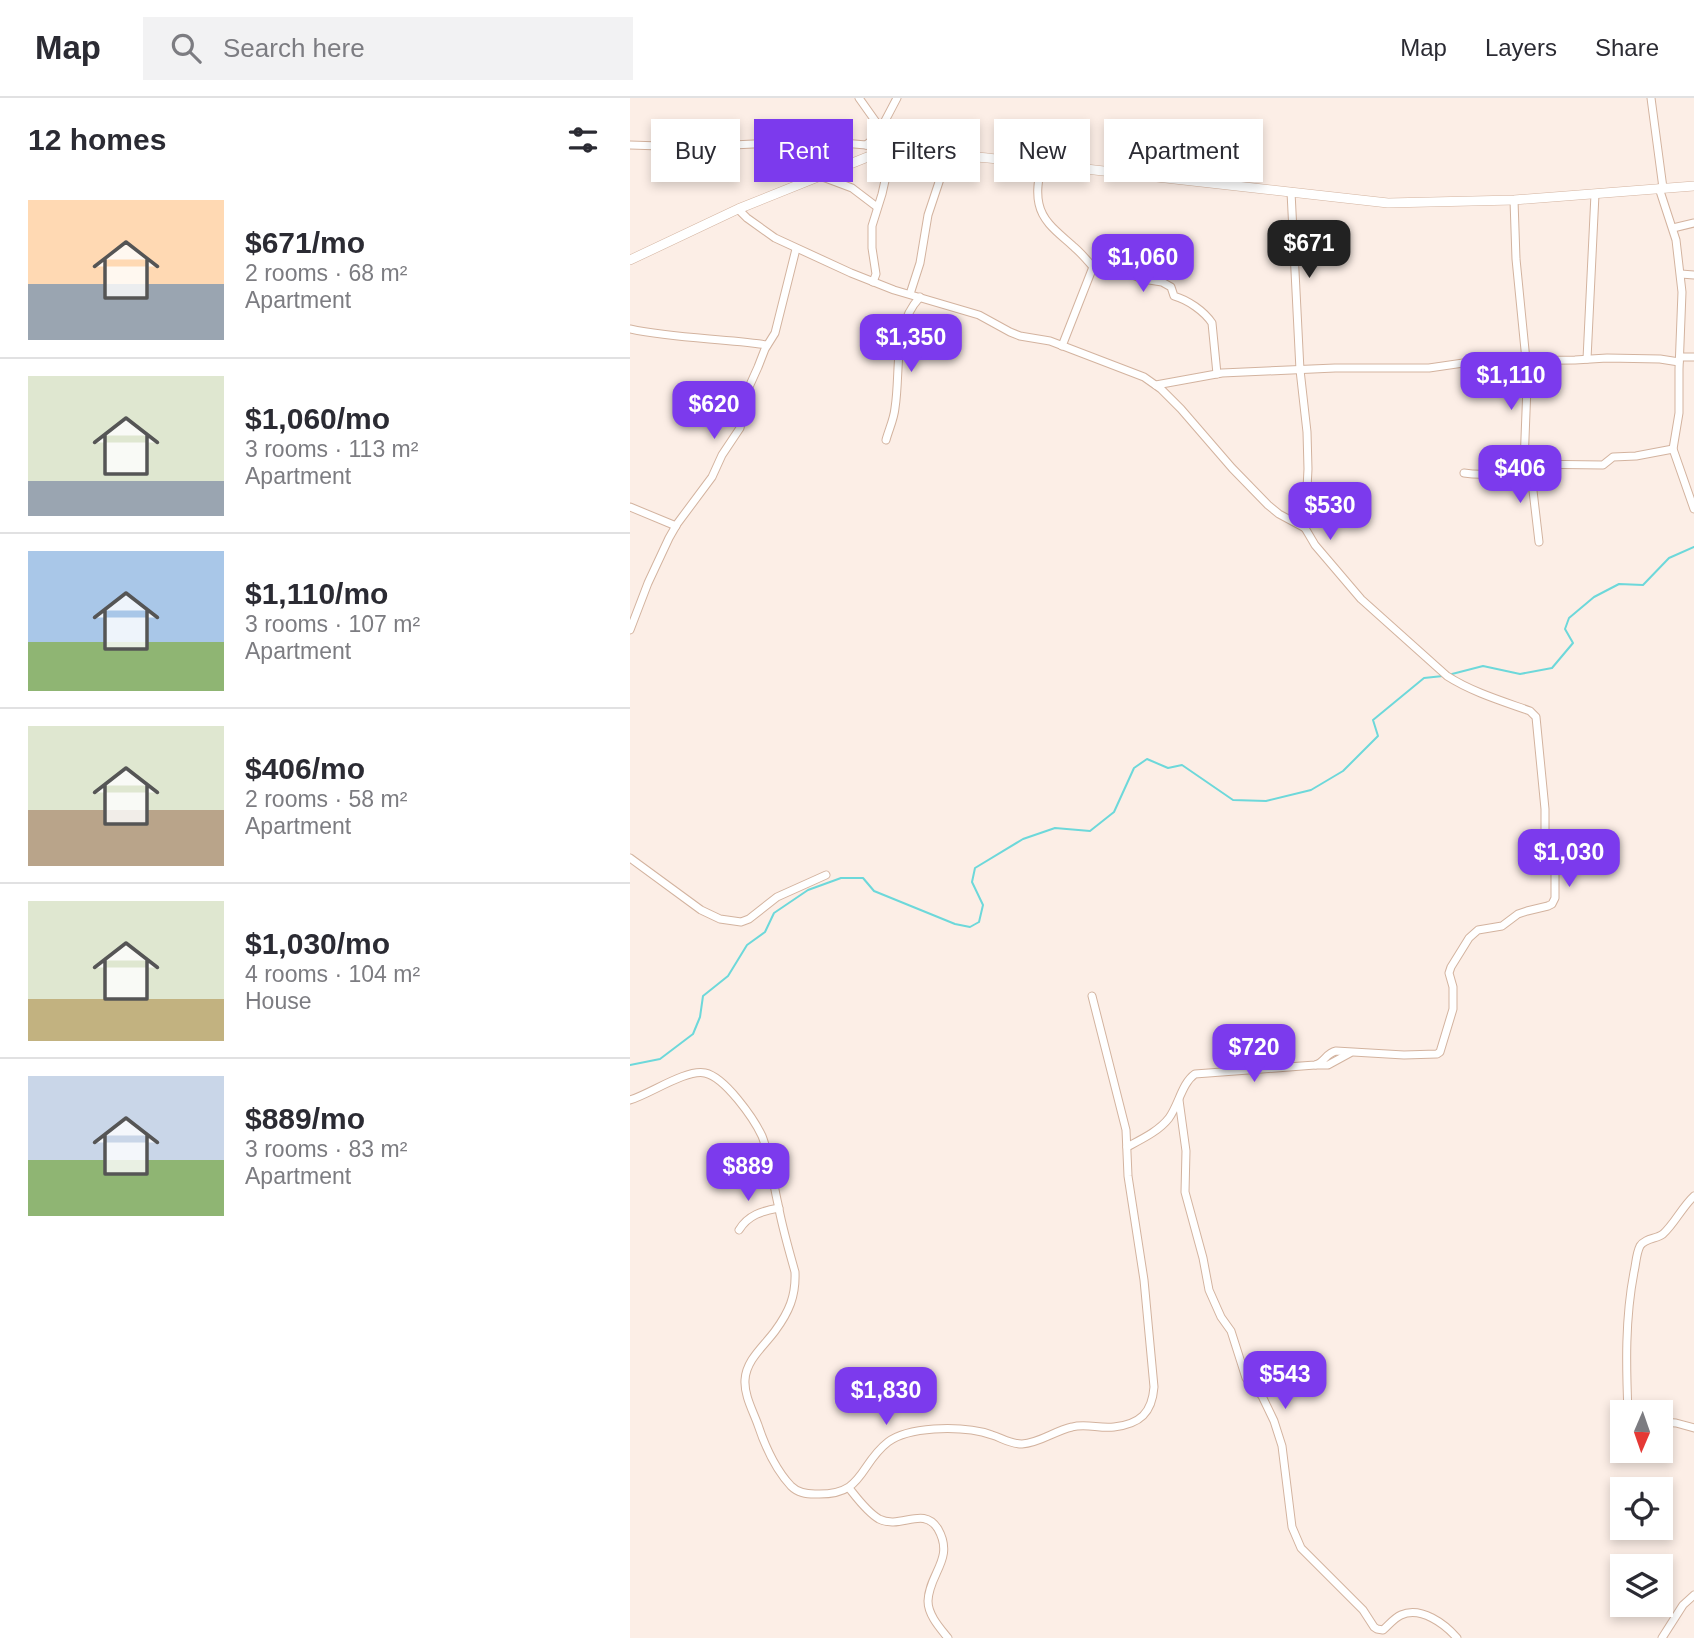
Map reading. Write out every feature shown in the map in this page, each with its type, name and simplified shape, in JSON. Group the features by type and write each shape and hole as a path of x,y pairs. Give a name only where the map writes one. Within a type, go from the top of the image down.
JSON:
{"street":[{"path":"859,98 874,119"},
{"path":"886,119 897,98"},
{"path":"1651,98 1661,188 1673,228 1681,274 1679,413 1673,449 1694,509"},
{"path":"630,145 691,147 803,142 866,145"},
{"path":"1090,169 1388,203 1514,200 1694,186"},
{"path":"630,260 738,209 805,182"},
{"path":"836,182 852,188 877,207"},
{"path":"873,282 876,274 872,226 885,182"},
{"path":"910,294 920,263 928,215 939,182"},
{"path":"1038,182 1039,205 1044,218 1055,232 1076,248 1093,267 1119,270 1143,279 1166,283 1171,287 1174,296 1186,300 1209,318 1212,323 1217,374"},
{"path":"1291,192 1300,370 1307,432 1305,528"},
{"path":"1587,359 1595,194"},
{"path":"1514,200 1516,259 1527,360 1527,464 1539,542"},
{"path":"738,209 775,238 873,282 979,315 1020,336 1050,341 1144,377 1181,409 1231,468 1268,505 1305,528 1315,545 1362,599 1447,676 1477,692 1530,711 1536,717 1545,809 1545,840 1555,867 1555,898 1552,904 1518,914 1502,926 1478,930 1469,938 1449,973 1453,987 1453,1009 1440,1052 1432,1055 1332,1052 1318,1065 1195,1074 1187,1082 1168,1119 1127,1147"},
{"path":"1673,228 1694,223"},
{"path":"630,630 648,583 676,526 712,477 722,455 740,428 749,387 775,333 796,249"},
{"path":"1062,346 1093,267"},
{"path":"1681,274 1694,275"},
{"path":"886,440 896,406 904,321 920,297"},
{"path":"630,329 767,345"},
{"path":"1156,385 1217,374 1429,368 1477,361 1694,357"},
{"path":"1464,473 1481,475 1527,464 1603,465 1613,457 1673,449"},
{"path":"630,508 676,526"},
{"path":"630,858 701,910 720,919 741,922 777,897 826,874"},
{"path":"630,1100 642,1097 664,1084 706,1073 720,1080 734,1095 761,1136 795,1272 796,1289 775,1332 747,1368 745,1387 765,1444 792,1487 798,1492 830,1493 849,1488 856,1483 880,1450 890,1440 904,1434 933,1429 977,1432 1021,1444 1036,1442 1082,1425 1114,1427 1139,1420 1149,1410 1154,1387 1144,1280 1128,1176 1126,1130 1092,996"},
{"path":"1179,1100 1186,1151 1185,1192 1209,1290 1221,1317 1231,1331 1246,1378 1262,1396 1274,1421 1282,1446 1292,1527 1301,1548 1363,1610 1374,1627 1384,1630 1401,1615 1420,1613 1441,1624 1457,1638"},
{"path":"1627,1400 1627,1332 1638,1251 1644,1242 1662,1236 1694,1196"},
{"path":"739,1230 761,1212 779,1208"},
{"path":"1673,1423 1694,1428"},
{"path":"849,1488 880,1520 901,1522 922,1517 936,1527 943,1543 944,1555 928,1601 933,1617 948,1638"},
{"path":"1662,1638 1694,1595"}],"waterway":[{"path":"1452,674 1483,666 1520,674 1552,668 1573,643 1565,629 1569,618 1594,597 1619,584 1643,585 1669,558 1694,547"},
{"path":"630,1065 660,1059 693,1034 700,1017 703,996 728,976 747,945 765,932 774,913 808,890 841,878 863,878 874,891 955,924 970,927 979,922 983,905 972,882 975,868 1023,839 1055,828 1090,831 1114,812 1134,768 1147,759 1168,768 1182,765 1233,800 1266,801 1311,790 1343,771 1378,736 1373,720 1424,678 1443,676"}]}
